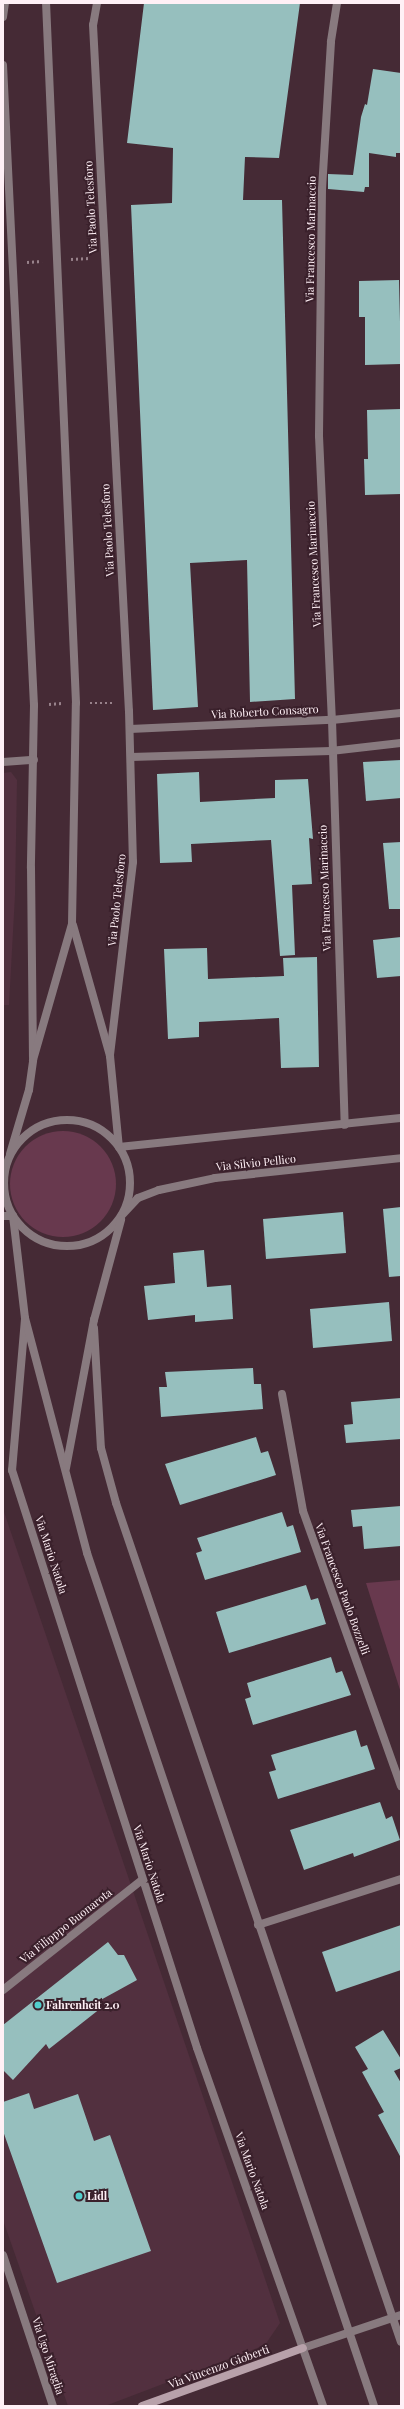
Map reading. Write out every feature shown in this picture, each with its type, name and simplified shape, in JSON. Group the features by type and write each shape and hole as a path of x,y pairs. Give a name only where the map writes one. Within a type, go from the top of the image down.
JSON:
{"main road":[{"name":"Via Vincenzo Gioberti","path":"142,2406 303,2348"}],"street":[{"path":"3,17 5,3"},
{"name":"Via Paolo Telesforo","path":"33,1060 72,924 76,703 46,3"},
{"name":"Via Paolo Telesforo","path":"97,3 93,25 130,728 133,862 110,1056"},
{"name":"Via Francesco Marinaccio","path":"337,3 331,42 322,189 319,436 332,720 331,751 345,1124"},
{"name":"Via Paolo Telesforo","path":"3,64 34,698 33,1060 29,1090 10,1154"},
{"name":"Via Roberto Consagro","path":"130,728 332,720 401,712"},
{"path":"131,757 331,751 401,743"},
{"path":"3,762 34,760"},
{"name":"Via Paolo Telesforo","path":"72,924 110,1056 119,1146"},
{"path":"119,1146 401,1118"},
{"path":"3,1159 10,1154 28,1133 47,1123 59,1120 90,1124 106,1133 119,1146 128,1166 130,1178 129,1197 122,1216 101,1237 74,1246 60,1246 36,1238 13,1216 4,1185 10,1154"},
{"name":"Via Silvio Pellico","path":"122,1216 138,1198 159,1190 215,1178 401,1158"},
{"path":"3,1216 13,1216"},
{"name":"Via Mario Natola","path":"13,1216 25,1318 87,1553 374,2406"},
{"name":"Via Mario Natola","path":"65,1472 94,1320 122,1216"},
{"name":"Via Mario Natola","path":"25,1318 12,1470 142,1880 200,2055 323,2406"},
{"name":"Via Mario Natola","path":"94,1320 101,1448 116,1503 258,1925 397,2316 401,2342"},
{"name":"Via Francesco Paolo Bozzelli","path":"282,1394 303,1511 401,1786"},
{"path":"258,1925 401,1879"},
{"name":"Via Filipppo Buonarota","path":"3,1990 142,1880"},
{"name":"Via Ugo Miraglia","path":"3,2255 53,2406"},
{"path":"303,2348 348,2331 397,2316"}],"shaded area":[{"path":"11,772 17,780 15,895 9,1005 3,1005 3,773"},
{"path":"63,1131 83,1135 100,1147 112,1164 116,1184 112,1204 100,1221 83,1233 63,1237 43,1233 26,1221 14,1204 10,1184 14,1164 26,1147 43,1135"},
{"path":"3,1509 280,2323 265,2345 105,2406 68,2406 3,2220"},
{"path":"401,1580 401,1693 366,1583"}],"building":[{"path":"144,3 300,3 279,158 245,157 243,200 282,200 295,699 250,702 247,560 190,563 198,707 153,710 131,205 172,203 173,148 127,143"},
{"path":"373,69 401,73 401,153 396,153 396,157 369,153 369,187 365,187 364,192 328,189 328,174 353,175 361,117 365,104 367,105"},
{"path":"399,280 401,364 365,365 365,317 359,317 359,281"},
{"path":"401,409 401,494 365,495 364,459 368,459 367,410"},
{"path":"401,760 401,798 366,801 363,762"},
{"path":"199,772 200,802 275,798 275,780 308,779 313,839 309,838 312,884 292,885 295,955 280,956 271,840 191,844 192,862 160,863 157,774"},
{"path":"401,842 401,909 389,909 383,843"},
{"path":"401,937 401,976 377,978 373,940"},
{"path":"207,948 208,979 284,976 283,958 317,957 319,1067 281,1068 279,1018 199,1022 199,1037 168,1039 164,949"},
{"path":"401,1207 401,1276 389,1277 383,1209"},
{"path":"343,1212 346,1253 266,1259 263,1219"},
{"path":"204,1250 207,1287 231,1285 233,1319 195,1322 195,1315 148,1320 144,1286 175,1283 173,1253"},
{"path":"389,1302 392,1341 313,1348 310,1309"},
{"path":"253,1368 254,1384 261,1384 263,1409 161,1417 159,1387 167,1387 165,1372"},
{"path":"401,1398 401,1439 346,1443 344,1425 353,1424 351,1402"},
{"path":"256,1437 261,1453 268,1451 276,1475 180,1505 165,1464"},
{"path":"401,1506 401,1546 364,1549 362,1526 353,1527 351,1510"},
{"path":"282,1512 287,1527 293,1525 301,1552 205,1580 196,1553 202,1551 197,1538"},
{"path":"306,1585 311,1600 318,1598 326,1624 229,1653 216,1612"},
{"path":"331,1657 336,1673 342,1671 351,1695 253,1725 245,1699 251,1697 247,1683"},
{"path":"356,1730 361,1747 367,1745 375,1769 278,1799 269,1772 276,1770 271,1755"},
{"path":"380,1802 386,1819 392,1816 400,1840 354,1857 353,1853 304,1870 290,1830"},
{"path":"401,1925 401,1970 336,1992 322,1952"},
{"path":"108,1942 118,1955 124,1955 137,1980 97,2002 101,2008 49,2049 46,2044 13,2080 3,2070 3,2025"},
{"path":"383,2030 401,2059 401,2068 394,2071 401,2083 401,2158 378,2115 384,2112 362,2072 368,2069 355,2047"},
{"name":"Lidl","path":"29,2093 34,2109 78,2094 94,2141 110,2135 151,2251 57,2283 3,2131 3,2102"}],"place":[{"name":"Fahrenheit 2.0","path":"38,2005"},
{"name":"Lidl","path":"79,2196"}]}
